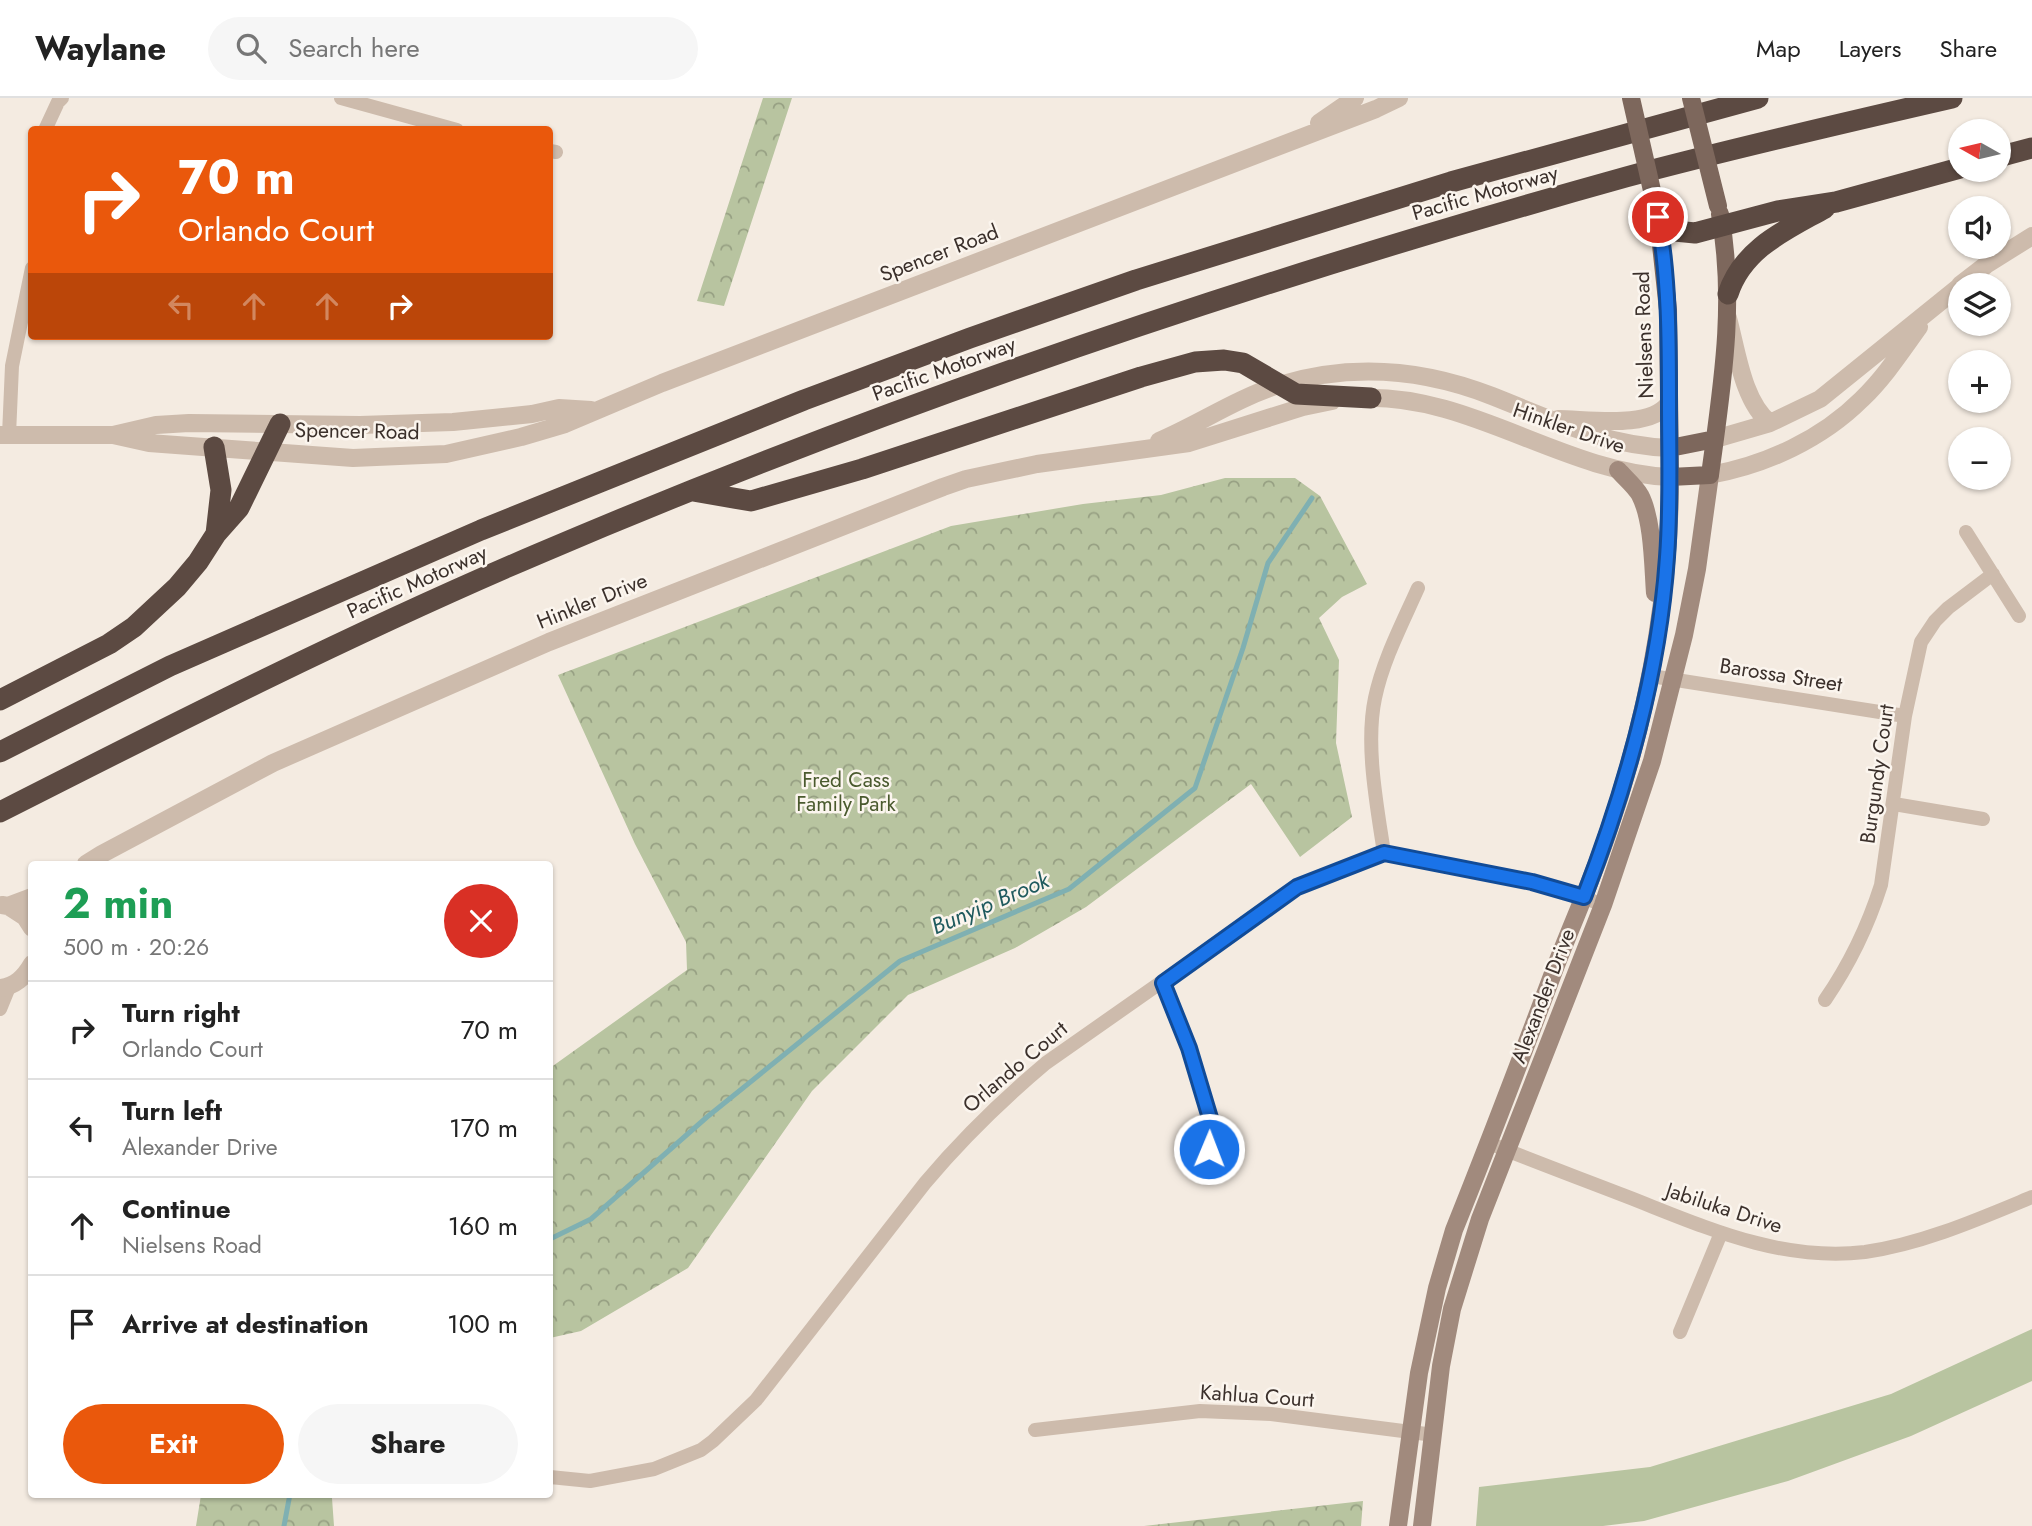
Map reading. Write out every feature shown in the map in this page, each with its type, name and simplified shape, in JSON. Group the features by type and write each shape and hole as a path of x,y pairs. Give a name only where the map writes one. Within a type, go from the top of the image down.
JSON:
{"highway":[{"name":"Pacific Motorway","path":"0,752 170,666 481,530 804,400 957,343 1136,280 1451,182 1758,98"},
{"name":"Pacific Motorway","path":"0,813 352,638 536,555 690,491 950,392 1198,306 1370,252 1737,148 1952,98"},
{"path":"2011,154 2032,148"},
{"path":"1658,217 1671,229 1682,233 1695,233 1720,216 1836,202 1948,171"},
{"path":"1728,294 1740,268 1756,251 1836,202"},
{"path":"690,491 751,501 862,469 1104,389 1195,362 1236,361 1257,370 1296,394 1371,398"},
{"path":"0,700 110,645 177,587 239,508 280,424"},
{"path":"214,447 221,490 216,534"}],"main road":[{"name":"Nielsens Road","path":"1631,98 1658,217 1668,310 1670,477"},
{"path":"1691,98 1720,216 1728,294 1725,369 1715,439"},
{"name":"Alexander Drive","path":"1422,1526 1441,1366 1452,1309 1480,1219 1509,1151 1602,905 1652,761 1674,679 1697,569 1715,439"},
{"name":"Hinkler Drive","path":"1670,448 1715,439"},
{"path":"1618,470 1639,493 1649,532 1656,653"},
{"name":"Hinkler Drive","path":"1670,477 1710,475"},
{"name":"Alexander Drive","path":"1398,1526 1419,1373 1437,1288 1454,1230 1584,897 1621,793 1656,653 1667,558 1670,477"}],"street":[{"path":"47,126 62,98"},
{"path":"341,98 442,126"},
{"name":"Spencer Road","path":"1299,137 1355,98"},
{"name":"Spencer Road","path":"5,435 113,435 149,443 354,458 446,454 521,438 565,424 594,410 1399,98"},
{"name":"Hinkler Drive","path":"1976,273 2032,236"},
{"path":"5,435 12,366 28,288"},
{"name":"Hinkler Drive","path":"1715,439 1770,423 1820,399 1948,296"},
{"name":"Hinkler Drive","path":"1710,475 1773,457 1836,422 1864,398 1932,311"},
{"path":"1728,318 1752,400 1760,414 1770,423"},
{"name":"Hinkler Drive","path":"1139,449 1189,429 1241,401 1279,385 1355,372 1405,372 1460,384 1544,418 1613,441 1670,448"},
{"name":"Hinkler Drive","path":"90,861 273,763 549,642 966,479 1037,464 1200,440 1312,405 1371,398 1439,406 1580,460 1618,470 1670,477"},
{"path":"1544,418 1643,419 1660,412 1669,403"},
{"name":"Spencer Road","path":"113,435 156,425 189,423 453,422 532,414 559,408 594,410"},
{"path":"1966,532 2019,616"},
{"name":"Burgundy Court","path":"1825,1000 1839,979 1873,909 1885,861 1905,716 1919,649 1925,635 1948,608 1993,574"},
{"path":"1418,588 1380,678 1372,719 1378,811 1384,853 1532,882 1602,905"},
{"name":"Barossa Street","path":"1651,676 1905,716"},
{"path":"1894,804 1983,819"},
{"name":"Orlando Court","path":"553,1478 590,1481 654,1469 701,1450 713,1441 756,1400 925,1183 1007,1095 1046,1063 1297,887 1384,853"},
{"path":"4,905 28,898"},
{"path":"4,905 25,917 28,922"},
{"path":"0,1009 5,987 21,979 28,969"},
{"path":"1163,983 1189,1048 1210,1118 1205,1177"},
{"name":"Jabiluka Drive","path":"1489,1143 1721,1233 1766,1247 1802,1252 1864,1252 1902,1245 2032,1198"},
{"path":"1680,1332 1721,1233"},
{"name":"Kahlua Court","path":"1035,1430 1199,1411 1271,1414 1434,1435"}],"green space":[{"path":"763,98 792,98 724,306 697,301"},
{"name":"Fred Cass Family Park","path":"1225,478 1295,478 1320,496 1367,584 1342,597 1319,618 1339,660 1336,743 1352,817 1300,857 1251,784 1086,907 1015,948 908,995 812,1091 688,1268 581,1331 553,1337 553,1066 687,970 686,942 635,844 558,675 951,526 1083,504 1161,495"},
{"path":"2032,1329 2032,1381 1911,1436 1788,1481 1644,1521 1603,1526 1476,1526 1479,1487 1650,1467 1891,1394"},
{"path":"201,1498 332,1498 334,1526 196,1526"},
{"path":"1363,1501 1361,1526 1144,1526"}],"waterway":[{"name":"Bunyip Brook","path":"553,1238 591,1219 707,1117 900,961 1069,889 1195,788 1243,648 1268,563 1312,498"},
{"name":"Bunyip Brook","path":"284,1526 289,1498"}],"route":[{"path":"1209,1149 1210,1118 1189,1048 1163,983 1297,887 1384,853 1532,882 1584,897 1607,836 1635,744 1656,653 1664,591 1670,496 1670,349 1664,257 1658,217"}]}
